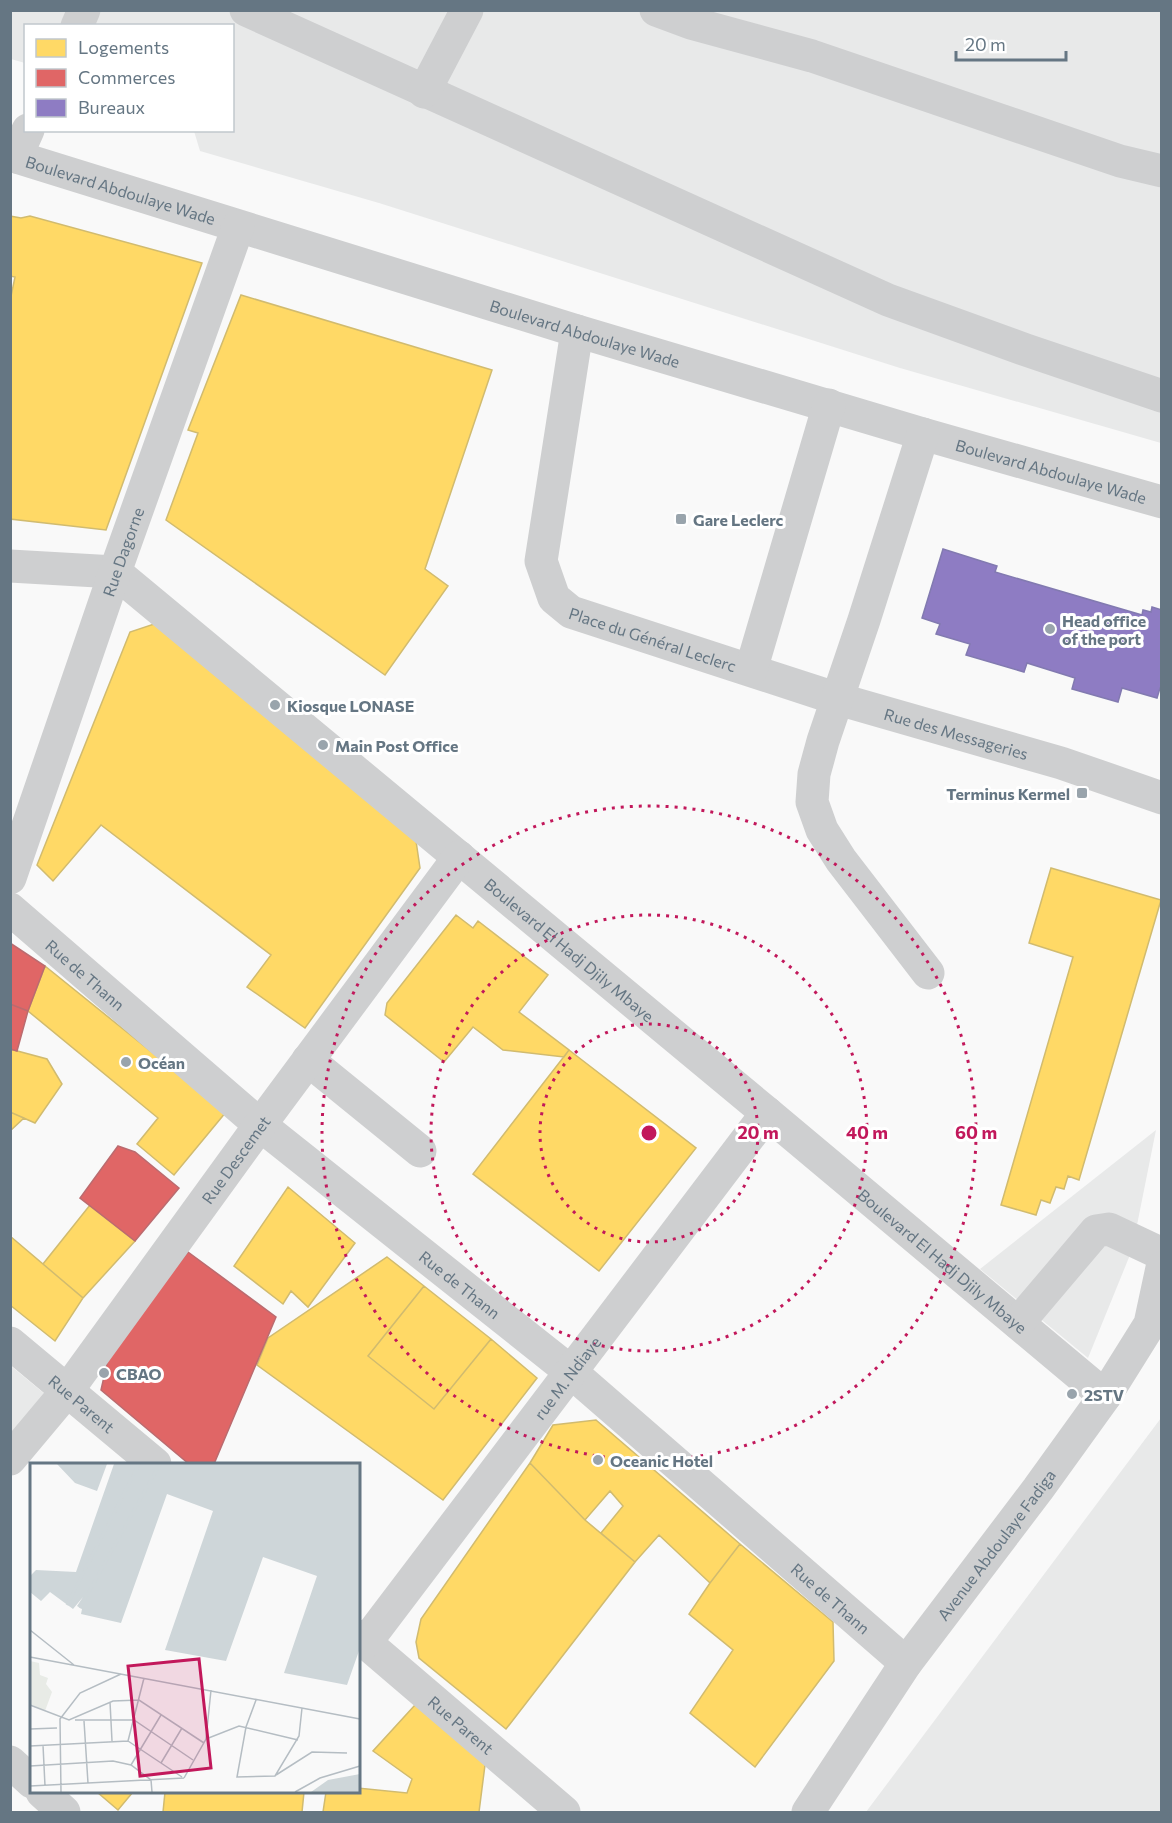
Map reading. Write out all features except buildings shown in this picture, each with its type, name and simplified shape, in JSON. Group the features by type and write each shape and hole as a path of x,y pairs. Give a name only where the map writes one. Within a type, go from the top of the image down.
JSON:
{"street":[{"path":"78,24 84,10"},
{"path":"246,10 888,300 1161,396"},
{"path":"424,92 467,10"},
{"path":"656,10 691,23 812,56 1120,161 1161,171"},
{"name":"Boulevard Abdoulaye Wade","path":"18,147 238,227 577,332 1161,502"},
{"name":"Rue Dagorne","path":"10,878 238,227"},
{"name":"Place du Général Leclerc","path":"577,332 541,561 554,598 571,612 751,669 829,405"},
{"path":"923,434 823,741 814,774 812,802 822,830 841,860 928,974"},
{"path":"10,566 116,572"},
{"name":"Boulevard El Hadj Djily Mbaye","path":"116,572 1105,1396"},
{"name":"Rue des Messageries","path":"751,669 838,699 1061,763 1161,798"},
{"name":"Rue Descemet","path":"10,1459 67,1390 459,857"},
{"name":"Rue de Thann","path":"10,909 260,1125 572,1372 906,1663"},
{"path":"308,1060 420,1151"},
{"name":"rue M. Ndiaye","path":"362,1639 572,1372 767,1113"},
{"path":"1018,1323 1096,1231 1110,1229 1161,1254"},
{"name":"Avenue Abdoulaye Fadiga","path":"808,1812 906,1663 1038,1489 1156,1321 1161,1268"},
{"name":"Rue Parent","path":"10,1343 154,1463"},
{"name":"Rue Parent","path":"362,1639 564,1812"},
{"path":"10,1762 30,1780"},
{"path":"44,1793 64,1812"}],"shaded area":[{"path":"11,10 1161,11 1161,443 900,368 379,203 200,151 194,132 234,132 234,24 24,24 24,63 11,59"},
{"path":"1156,1130 1132,1250 1088,1358 980,1269"},
{"path":"11,1366 58,1405 11,1465"},
{"path":"1161,1418 1161,1812 866,1812"}],"place":[{"name":"Gare Leclerc","path":"681,519"},
{"name":"Head office of the port","path":"1050,629"},
{"name":"Kiosque LONASE","path":"275,705"},
{"name":"Main Post Office","path":"323,745"},
{"name":"Terminus Kermel","path":"1082,793"},
{"name":"Océan","path":"126,1062"},
{"name":"CBAO","path":"104,1373"},
{"name":"2STV","path":"1072,1394"},
{"name":"Oceanic Hotel","path":"598,1460"}]}
